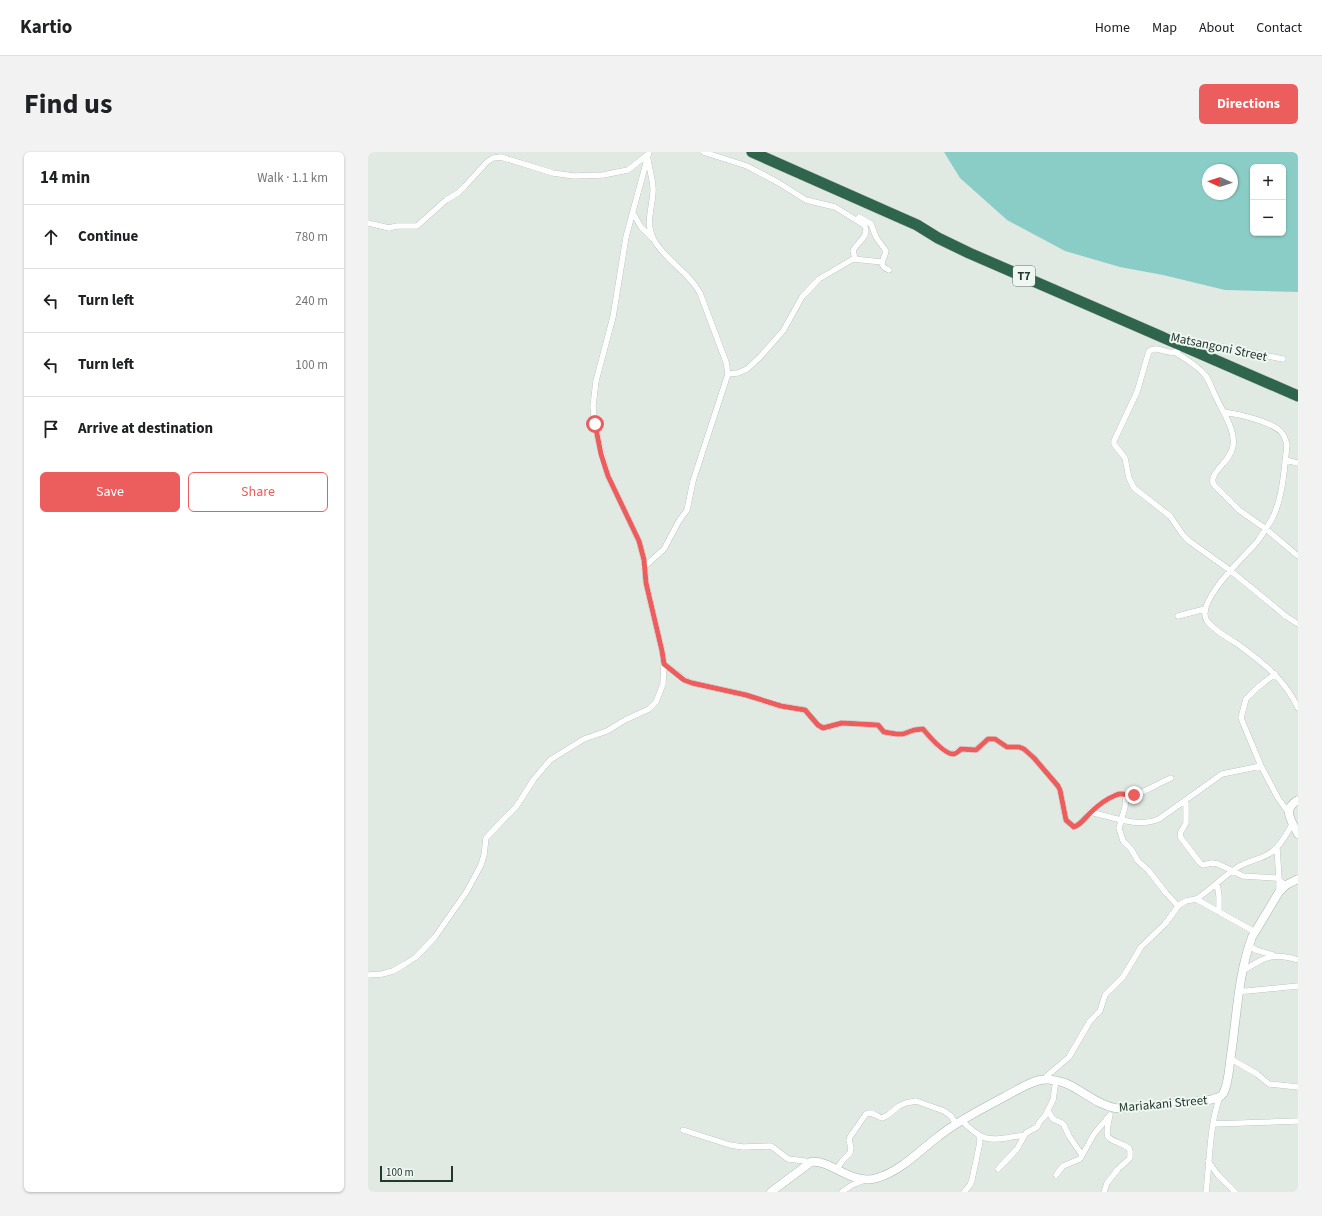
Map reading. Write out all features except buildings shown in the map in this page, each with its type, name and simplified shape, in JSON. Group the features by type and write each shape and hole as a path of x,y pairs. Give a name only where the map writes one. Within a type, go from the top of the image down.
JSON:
{"highway":[{"name":"T7","path":"752,152 917,225 938,238 969,253 1154,332 1179,349 1298,396"}],"street":[{"path":"703,152 747,166 779,183 806,200 845,210 870,224 876,237 886,251 882,262 884,267 889,270"},
{"path":"368,975 382,974 393,971 405,964 424,949 446,923 467,891 481,865 486,838 516,807 534,778 550,760 584,739 607,731 652,706 658,698 663,684 664,664 662,651 646,583 639,541 608,476 601,454 594,417 594,388 613,318 626,237 648,153"},
{"path":"368,223 389,228 397,226 417,226 446,200 458,193 487,162 493,158 501,157 553,173 574,176 603,175 628,170 648,153"},
{"path":"648,153 649,170 653,188 649,218 654,240"},
{"path":"835,207 866,226 865,236 853,251 855,258"},
{"path":"633,214 641,226 666,255 695,283 698,288 726,362 728,374 693,481 687,510 679,521 664,549 644,567"},
{"path":"728,374 738,373 754,364 784,331 802,297 810,287 828,273 855,258 882,262"},
{"name":"Matsangoni Street","path":"1154,332 1283,359"},
{"path":"1298,556 1266,529 1239,510 1212,482 1214,474 1229,457 1233,440 1224,412 1204,374 1187,360 1179,349 1168,352 1154,349 1148,351 1139,387 1114,442 1125,458 1129,478 1134,488 1170,516 1189,541 1231,571 1287,617 1298,624"},
{"path":"1224,412 1239,414 1270,425 1282,432 1287,445 1281,490 1276,510 1266,529 1257,541 1219,583 1205,609 1206,618 1210,624 1275,674 1292,696 1298,708"},
{"path":"1285,460 1298,463"},
{"path":"1178,616 1205,609"},
{"path":"664,664 684,680 692,683 746,695 781,706 805,710 818,725 823,728 842,723 878,725 886,732 900,734 923,729 947,752 953,754 961,749 976,750 988,739 995,739 1007,747 1022,748 1034,758 1058,786 1066,820 1073,827 1078,825 1090,812 1118,794 1130,796 1146,791 1160,782 1172,778"},
{"path":"1275,674 1246,699 1240,718 1260,766 1288,812 1298,834"},
{"path":"1090,812 1147,823 1153,822 1222,774 1260,766"},
{"path":"1126,795 1125,807 1119,828 1123,841 1131,849 1138,861 1148,870 1178,906"},
{"path":"1186,800 1186,824 1180,831 1181,838 1202,864 1215,863 1233,870 1243,876 1273,877 1282,882"},
{"path":"1288,812 1290,807 1298,800"},
{"path":"1045,1079 1069,1057 1090,1020 1100,1011 1105,995 1123,977 1141,947 1165,924 1178,906 1186,901 1196,899 1205,894 1233,870 1248,861 1263,857 1277,848 1282,843 1293,823"},
{"path":"1277,848 1282,882"},
{"name":"Mariakani Street","path":"808,1163 819,1162 849,1176 866,1179 889,1174 909,1161 938,1136 959,1123 1026,1084 1045,1079 1056,1080 1105,1104 1117,1108 1209,1100 1220,1096 1226,1083 1231,1059 1239,994 1249,946 1282,882 1298,879"},
{"path":"1217,883 1219,912"},
{"path":"1196,899 1255,932"},
{"path":"1249,946 1256,950 1298,960"},
{"path":"1243,971 1253,964 1274,955"},
{"path":"1239,994 1243,991 1298,986"},
{"path":"1231,1059 1257,1074 1269,1084 1298,1087"},
{"path":"998,1168 1016,1152 1024,1136 1037,1126 1048,1111 1054,1096 1056,1080"},
{"path":"1206,1192 1213,1124 1216,1107 1220,1096"},
{"path":"836,1170 850,1153 851,1148 849,1139 866,1114 874,1113 882,1118 899,1106 916,1101 944,1111 979,1136 996,1140 1018,1135 1024,1136"},
{"path":"1056,1175 1063,1166 1078,1160 1094,1134 1117,1108"},
{"path":"1048,1111 1053,1119 1064,1125 1069,1136 1082,1154"},
{"path":"1104,1192 1107,1183 1131,1155 1129,1148 1109,1138 1107,1129 1110,1115"},
{"path":"1213,1124 1298,1121"},
{"path":"683,1130 730,1145 771,1146 788,1159 805,1161 808,1163 770,1192"},
{"path":"964,1192 972,1180 980,1142 979,1136"},
{"path":"1208,1161 1218,1175 1235,1192"},
{"path":"842,1192 852,1185 866,1179"}],"water":[{"path":"944,152 1298,152 1298,292 1225,290 1163,275 1120,267 1065,251 1007,220 960,178"}],"route":[{"path":"595,424 601,454 608,476 639,541 644,560 646,583 664,664 684,680 758,698 776,705 805,710 818,725 823,728 842,723 869,726 878,725 882,730 896,734 903,734 914,730 923,729 934,741 951,754 961,749 976,750 988,739 995,739 1002,742 1004,746 1007,747 1022,748 1034,758 1058,786 1066,820 1074,827 1078,825 1096,807 1114,796 1118,794 1130,796 1134,795"}]}
